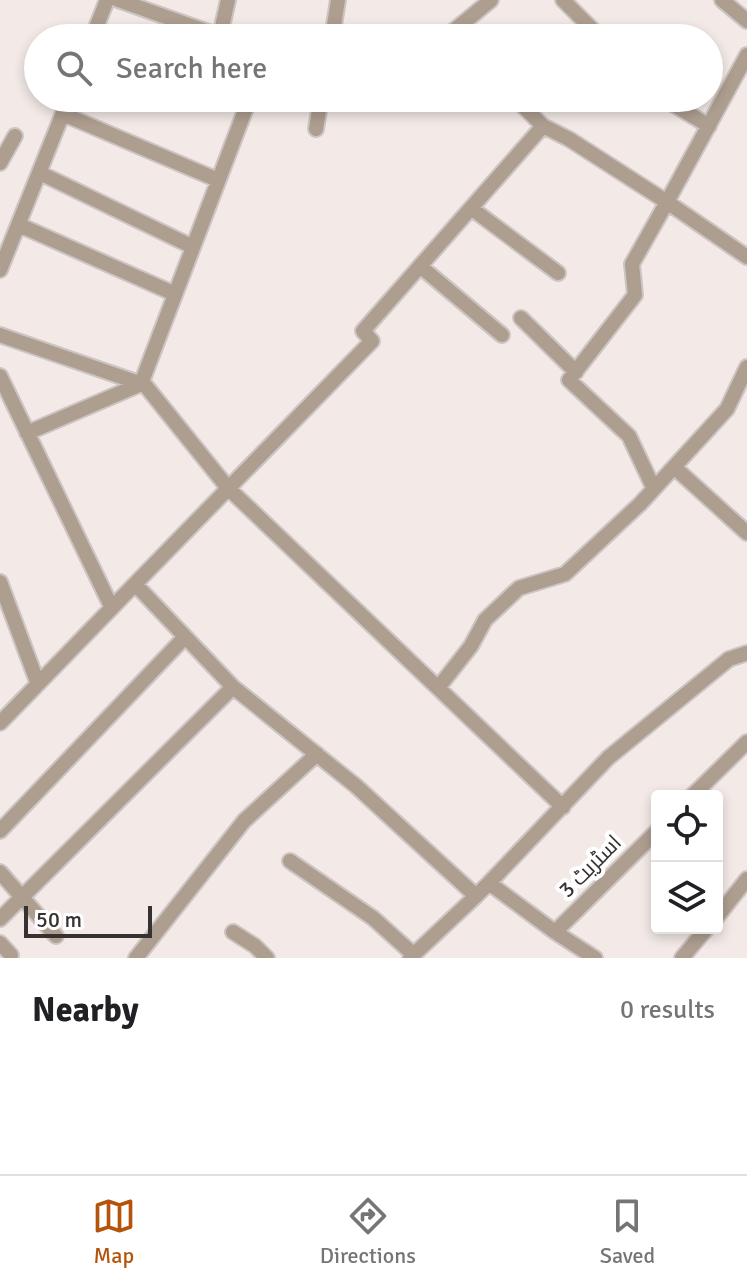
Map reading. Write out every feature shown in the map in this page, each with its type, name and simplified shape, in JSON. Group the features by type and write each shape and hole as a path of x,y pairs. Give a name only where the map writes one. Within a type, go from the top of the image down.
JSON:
{"street":[{"path":"98,24 107,0"},
{"path":"118,0 186,24"},
{"path":"223,24 228,0"},
{"path":"334,24 338,0"},
{"path":"563,0 587,24"},
{"path":"722,0 747,21"},
{"path":"461,24 483,3"},
{"path":"723,100 747,55"},
{"path":"27,433 141,384 244,112"},
{"path":"316,129 319,112"},
{"path":"529,112 543,126 569,139 747,257"},
{"path":"686,112 709,126"},
{"path":"654,489 629,436 569,380 635,295 632,264 716,112"},
{"path":"0,270 63,114 218,180"},
{"path":"0,723 372,341 363,331 543,126"},
{"path":"0,163 15,136"},
{"path":"40,173 193,247"},
{"path":"471,208 558,273"},
{"path":"19,225 175,294"},
{"path":"420,266 502,335"},
{"path":"521,318 576,372"},
{"path":"0,335 145,385 228,488 563,807"},
{"path":"438,688 471,646 485,620 519,588 565,574 654,489 727,409 747,367"},
{"path":"0,376 112,608"},
{"path":"674,467 747,533"},
{"path":"0,582 38,684"},
{"path":"135,584 233,687 317,754 476,896"},
{"path":"0,831 184,638"},
{"path":"290,861 373,918 412,956 489,883 608,758 729,659 747,654"},
{"path":"0,919 233,687"},
{"path":"698,790 747,742"},
{"path":"136,958 244,821 317,754"},
{"name":"اسٹریٹ 3","path":"555,932 651,837"},
{"path":"0,872 56,936"},
{"path":"723,909 747,879"},
{"path":"489,883 595,958"},
{"path":"233,932 267,958"},
{"path":"682,958 702,934"},
{"path":"0,943 11,955"}]}
